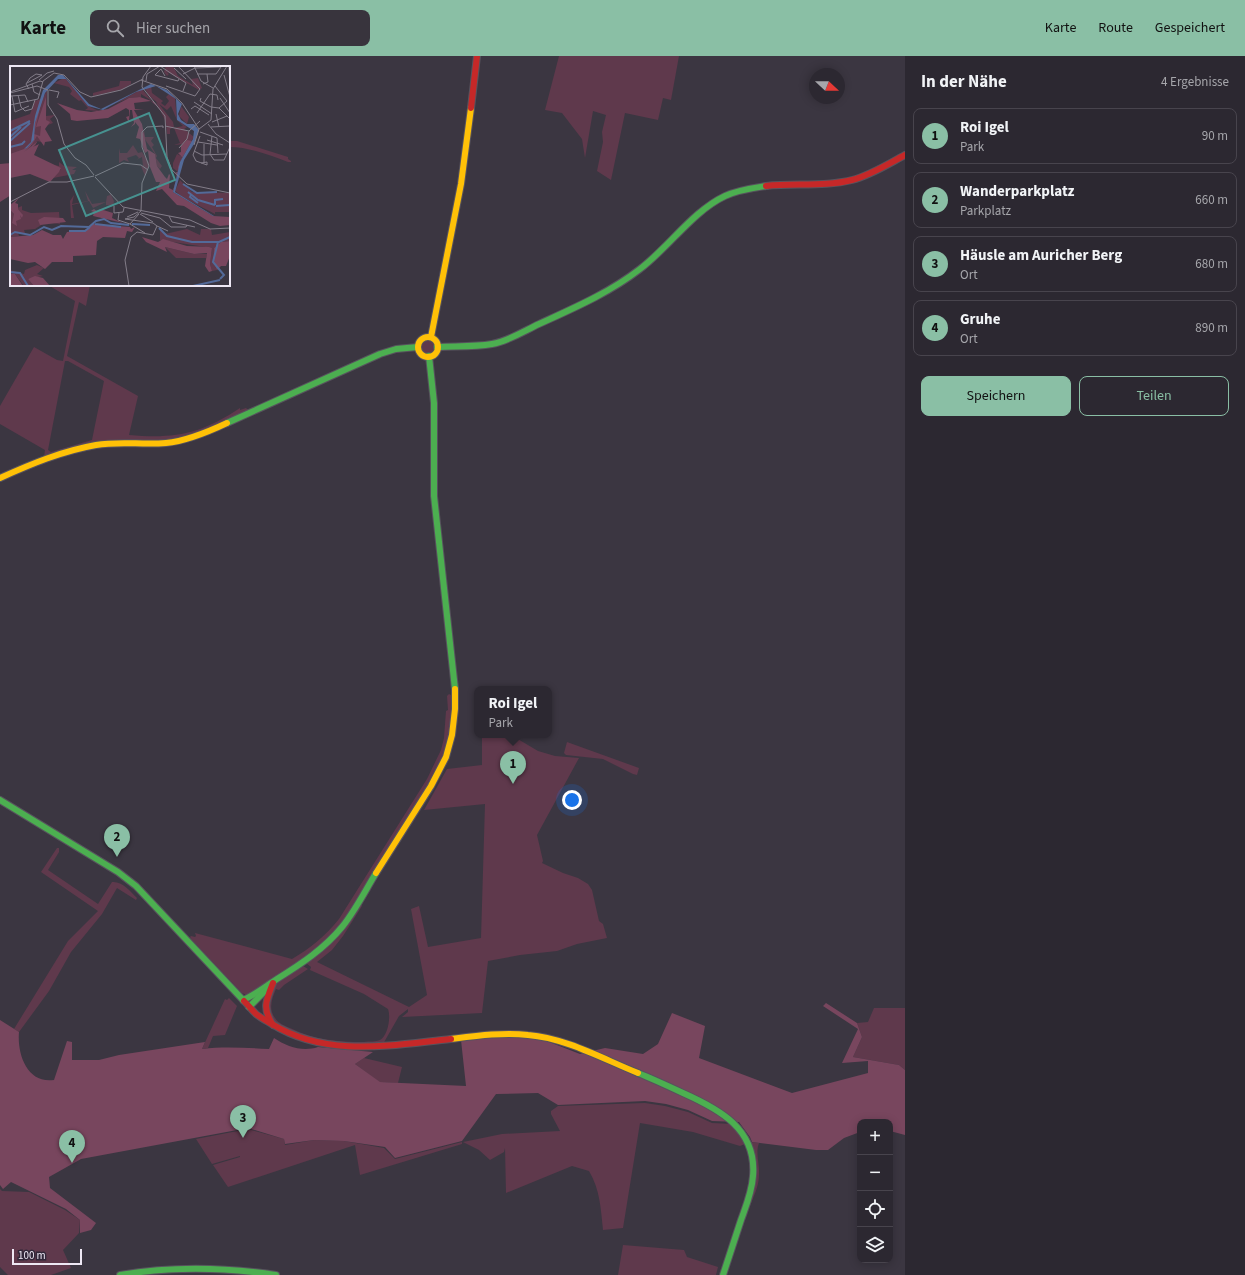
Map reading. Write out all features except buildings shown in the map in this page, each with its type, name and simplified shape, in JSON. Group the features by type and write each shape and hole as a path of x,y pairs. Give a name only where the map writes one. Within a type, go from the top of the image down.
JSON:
{"main road":[{"path":"431,337 462,176 474,92 477,56"},
{"path":"437,347 478,345 499,342 596,298 622,283 642,268 671,243 702,211 723,197 737,192 765,187 852,181 905,155"},
{"path":"431,337 436,341 437,347 434,354 429,356 421,354 418,347 421,339 431,337"},
{"path":"0,478 41,460 91,446 112,443 165,443 187,439 214,429 380,354 396,349 418,347"},
{"path":"243,1000 316,954 334,937 343,926 430,786 446,757 452,735 455,709 455,688 434,496 434,404 429,356"},
{"path":"0,800 118,872 136,886 249,1007 276,1029 314,1043 336,1046 384,1046 485,1034 529,1035 545,1038 586,1051 650,1078 716,1109 731,1120 742,1132 749,1148 754,1167 751,1192 724,1275"},
{"path":"249,1007 263,995 273,982"},
{"path":"273,982 266,998 266,1007 270,1021 276,1029"},
{"path":"120,1275 155,1270 203,1268 242,1270 276,1275"}],"shaded area":[{"path":"559,56 679,56 671,100 663,98 658,120 625,113 611,180 597,171 603,142 602,132 606,115 593,111 585,158 582,139 562,113 545,110"},
{"path":"230,141 237,141 288,157 291,162 266,154 230,147"},
{"path":"10,163 10,196 0,202 0,164"},
{"path":"50,286 90,286 86,306 79,302 67,356 138,396 129,435 160,436 187,433 213,424 240,408 240,410 246,408 248,410 205,431 171,441 121,441 44,457 45,450 0,424 0,406 34,347 57,360 63,361 75,301","holes":["65,361 68,361 104,381 92,440 51,452 48,450"]},
{"path":"424,339 430,339 435,344 433,353 430,355 424,355 419,350 419,344"},
{"path":"449,694 453,698 452,715 450,736 445,753 431,781 351,909 333,935 306,959 252,993 247,995 242,993 190,937 195,937 195,933 292,959 312,946 323,936 339,919 427,779 441,750 444,738 446,711 448,710 447,696"},
{"path":"482,738 516,738 538,751 555,756 579,758 537,835 543,861 542,863 578,878 588,884 592,890 599,921 603,924 607,938 577,944 557,951 520,955 488,961 482,1013 402,1017 408,1012 408,1009 399,1016 383,1044 342,1044 320,1042 301,1037 283,1028 271,1016 269,996 274,986 278,982 303,966 308,969 279,990 276,989 271,1007 276,1020 299,1032 317,1038 335,1041 377,1041 385,1035 389,1021 388,1009 364,994 310,970 311,967 306,963 330,944 360,904 362,906 343,936 332,950 317,962 409,1007 427,995 411,909 419,906 428,947 481,938 485,804 424,810 447,769 482,765"},
{"path":"567,742 639,768 637,775 603,759 566,755 564,753"},
{"path":"57,848 59,848 59,852 48,870 98,904 112,882 119,883 137,898 136,900 117,888 102,914 71,952 49,991 19,1032 14,1029 68,941 98,911 41,872"},
{"path":"229,998 237,1006 225,1035 213,1036 208,1048 202,1049 225,999 227,1000"},
{"path":"826,1003 857,1023 862,1037 853,1057 899,1065 905,1070 905,1135 893,1132 893,1119 857,1119 857,1133 844,1138 828,1150 816,1150 752,1142 739,1122 712,1121 688,1110 666,1104 645,1101 558,1105 538,1093 496,1094 462,1141 395,1158 385,1147 344,1141 314,1140 285,1144 284,1139 248,1128 81,1159 49,1177 50,1188 96,1223 91,1230 80,1233 80,1220 66,1209 11,1182 3,1189 0,1185 0,1020 19,1032 20,1049 26,1066 37,1077 45,1080 54,1080 67,1041 72,1042 72,1060 99,1060 119,1055 205,1042 202,1049 227,1047 269,1049 274,1038 284,1044 301,1049 318,1047 373,1052 355,1064 380,1082 466,1086 461,1040 483,1036 528,1038 544,1040 580,1054 605,1048 643,1054 658,1044 672,1013 705,1026 699,1058 792,1093 868,1073 868,1061 842,1063 858,1029 823,1006"},
{"path":"874,1008 905,1008 905,1070 899,1065 853,1057 862,1037 857,1023 868,1022"},
{"path":"364,1058 402,1067 398,1083 379,1082 355,1064"},
{"path":"645,1103 688,1112 712,1123 732,1124 745,1144 740,1146 693,1132 640,1123 623,1228 603,1230 598,1192 589,1171 572,1166 506,1193 505,1148 504,1152 490,1160 479,1150 463,1142 502,1134 560,1131 551,1114 551,1111 558,1106"},
{"path":"248,1129 284,1139 285,1145 314,1140 344,1141 384,1148 395,1159 462,1142 462,1144 360,1175 355,1145 228,1187 213,1165 240,1156 212,1164 196,1139"},
{"path":"751,1142 759,1143 757,1150 759,1175 756,1192 748,1208 756,1175 754,1152"},
{"path":"0,1189 2,1191 29,1192 65,1210 80,1220 79,1233 63,1250 71,1268 51,1275 8,1275 0,1267"},
{"path":"623,1245 684,1250 687,1257 718,1267 716,1275 618,1275"}],"traffic: fast":[{"path":"437,347 478,346 498,343 578,306 604,293 640,269 692,220 713,203 735,192 766,186"},
{"path":"227,423 380,354 396,349 418,347"},
{"path":"429,356 434,403 434,496 455,689"},
{"path":"0,800 118,872 136,886 244,1001"},
{"path":"243,1000 295,968 328,942 347,921 376,873"},
{"path":"249,1007 268,988"},
{"path":"638,1073 710,1106 733,1123 742,1133 749,1145 753,1160 751,1188 723,1275"},
{"path":"120,1275 179,1269 237,1270 276,1275"}],"traffic: slow":[{"path":"431,337 461,184 471,108"},
{"path":"428,337 435,340 438,347 435,354 428,357 421,354 418,347 421,340 428,337"},
{"path":"0,478 47,458 83,448 113,443 174,442 197,436 227,423"},
{"path":"376,873 431,786 446,757 452,735 455,709 455,689"},
{"path":"451,1039 499,1034 519,1034 542,1037 556,1040 584,1050 638,1073"}],"traffic: jam":[{"path":"471,108 477,56"},
{"path":"766,186 821,184 852,180 873,172 905,155"},
{"path":"273,983 268,994 266,1004 267,1014 273,1025"},
{"path":"244,1001 256,1014 272,1024 293,1035 315,1042 337,1045 382,1046 451,1039"}],"place":[{"name":"Roi Igel","path":"513,784"},
{"name":"Wanderparkplatz","path":"117,857"},
{"name":"Häusle am Auricher Berg","path":"243,1138"},
{"name":"Gruhe","path":"72,1163"}]}
